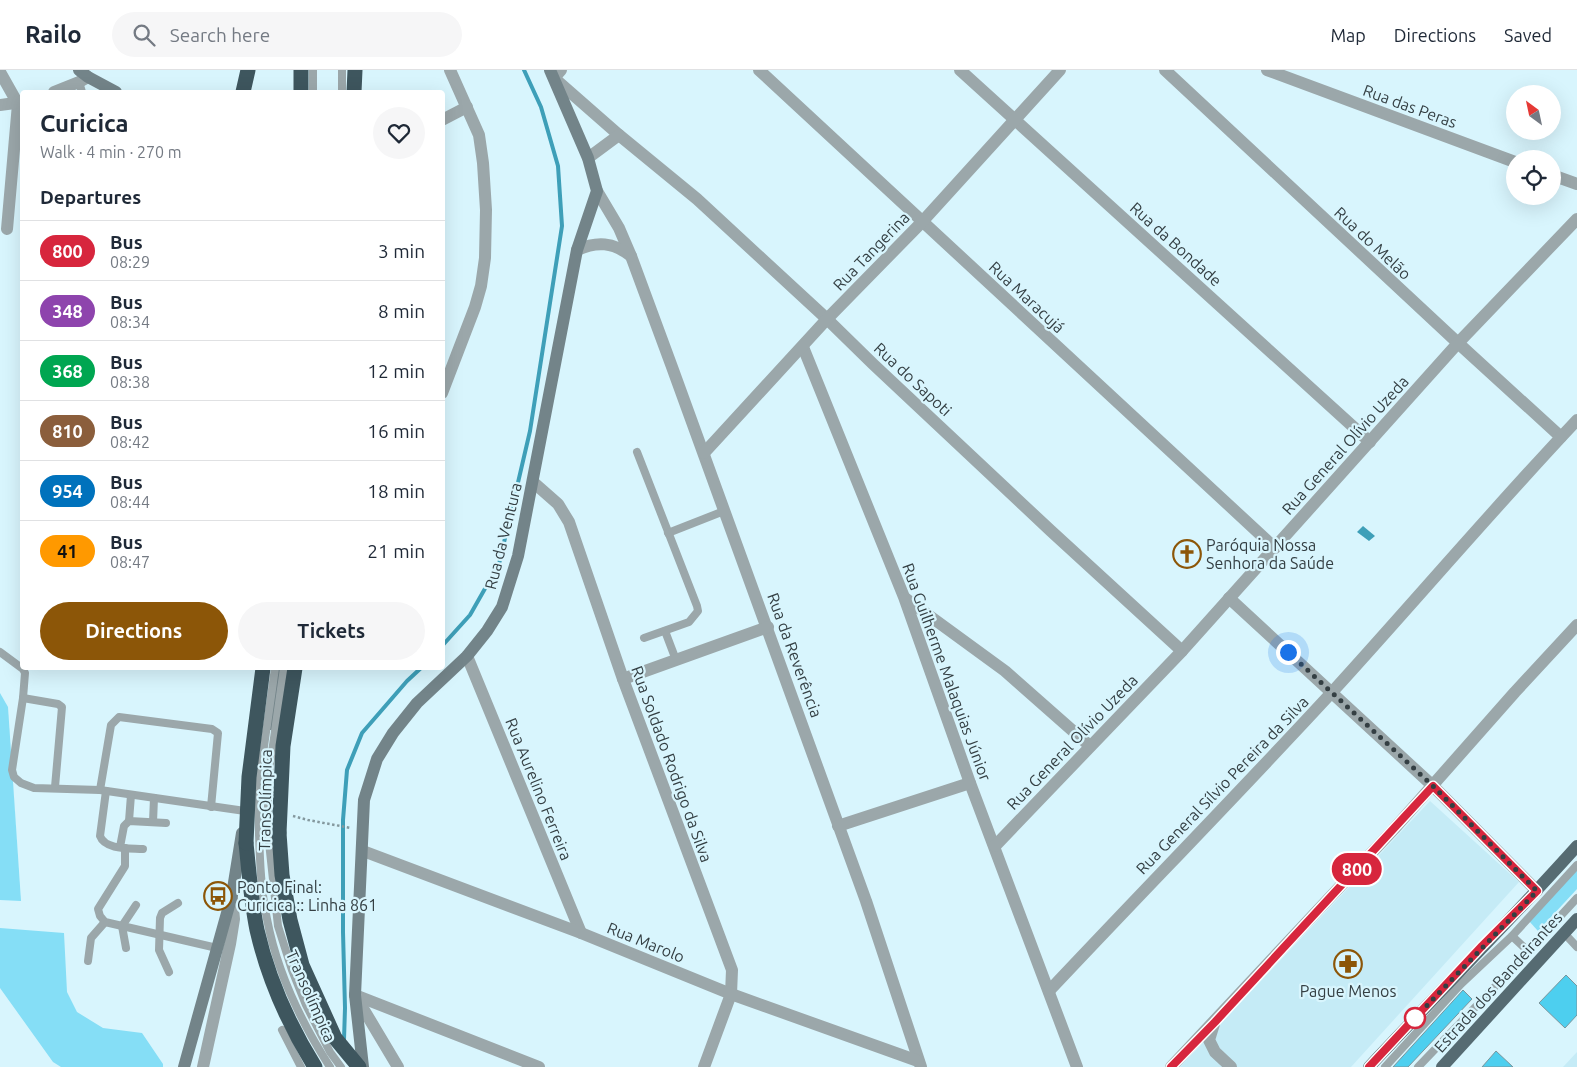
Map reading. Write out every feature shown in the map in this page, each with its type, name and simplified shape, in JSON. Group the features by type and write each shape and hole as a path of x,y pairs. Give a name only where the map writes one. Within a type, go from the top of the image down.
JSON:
{"highway":[{"path":"243,90 248,70"},
{"path":"301,70 301,90"},
{"path":"354,90 355,70"},
{"name":"TransOlímpica","path":"263,670 249,777 252,839 250,887 257,931 280,984 304,1048 314,1067"},
{"name":"TransOlímpica","path":"295,670 283,746 273,833 282,875 297,968 335,1038 361,1067"}],"main road":[{"name":"Estrada dos Bandeirantes","path":"1369,1067 1482,946 1537,891 1577,846"},
{"name":"Estrada dos Bandeirantes","path":"1442,1067 1577,919"}],"street":[{"path":"445,385 475,307 484,272 486,210 479,134 450,70"},
{"name":"Rua Maracujá","path":"759,70 1275,548"},
{"name":"Rua da Bondade","path":"960,70 1370,442"},
{"name":"Rua Tangerina","path":"704,453 827,319 922,222 1060,70"},
{"name":"Rua do Melão","path":"1165,70 1561,437"},
{"name":"Rua das Peras","path":"1266,70 1506,159"},
{"path":"0,72 20,103 7,229"},
{"path":"555,73 588,158 597,191"},
{"name":"Rua do Sapoti","path":"555,73 619,135 697,199 1182,651"},
{"path":"59,90 82,80 110,90"},
{"path":"0,105 20,103"},
{"path":"445,118 466,107"},
{"path":"588,158 619,135"},
{"path":"1561,178 1577,184"},
{"name":"Rua da Ventura","path":"361,1067 355,995 364,800 377,759 393,733 417,703 467,656 488,631 502,607 518,556 534,482 577,250 597,191"},
{"name":"Rua da Reverência","path":"597,191 619,228 631,256 704,453 866,901 920,1064"},
{"name":"Rua General Olívio Uzeda","path":"995,846 1182,651 1458,343 1577,219"},
{"path":"577,250 587,245 611,244 631,256"},
{"name":"Rua Guilherme Malaquias Júnior","path":"803,346 904,597 970,784 1077,1067"},
{"name":"Rua General Sílvio Pereira da Silva","path":"1049,991 1332,692 1404,614 1501,502 1577,420"},
{"name":"Rua Soldado Rodrigo da Silva","path":"534,482 558,504 569,522 623,679 732,970 731,994 704,1067"},
{"path":"904,597 1005,671 1090,746"},
{"path":"1229,598 1433,786 1537,891"},
{"path":"1171,1067 1433,786 1515,692 1577,625"},
{"path":"623,679 768,627"},
{"name":"Rua Aurelino Ferreira","path":"467,656 581,933"},
{"path":"184,1067 232,895 246,811 268,743 282,670"},
{"path":"838,826 970,784"},
{"name":"Rua Marolo","path":"363,852 581,933 731,994 920,1064"},
{"path":"203,1067 230,944 234,919 232,895"},
{"path":"355,995 398,1067"},
{"path":"355,995 539,1067"},
{"path":"1215,1022 1209,1040 1214,1052 1231,1067"}],"lane":[{"path":"313,70 313,90"},
{"path":"342,70 342,90"},
{"path":"637,452 698,612 689,622 644,638"},
{"path":"668,534 724,511"},
{"path":"665,631 676,660"},
{"path":"0,652 20,666"},
{"path":"24,670 25,676 23,698 12,763 14,777 21,783 34,788 55,787 103,790 246,811"},
{"name":"Transolímpica","path":"252,839 275,670"},
{"name":"Transolímpica","path":"273,833 268,780 282,670"},
{"path":"23,698 58,704 62,707 55,787"},
{"path":"144,849 107,845 100,836 103,790 111,725 119,718 212,729 218,733 210,807"},
{"path":"131,794 129,821 124,826 122,847 125,866 98,909 100,916 105,922 217,948"},
{"path":"152,822 154,798"},
{"path":"129,821 166,823"},
{"path":"1384,1067 1461,984 1512,936 1577,865"},
{"path":"1418,1067 1577,898"},
{"path":"170,972 159,950 160,918 162,913 178,903"},
{"path":"126,948 122,926 136,905"},
{"path":"88,961 91,938 105,922"},
{"path":"1564,933 1577,947"},
{"path":"1512,936 1528,951"},
{"name":"Transolímpica","path":"297,968 317,1028 341,1067"},
{"name":"Transolímpica","path":"280,984 330,1067"},
{"path":"282,1030 301,1067"}],"path":[{"path":"334,825 346,827"}],"shaded area":[{"path":"1363,526 1375,536 1369,541 1357,532"},
{"path":"0,693 8,707 21,901 0,900"},
{"path":"1430,801 1519,882 1351,1067 1180,1067"},
{"path":"1577,869 1577,889 1538,931 1529,921"},
{"path":"0,928 64,933 67,992 77,1012 103,1028 142,1033 163,1064 163,1067 61,1067 53,1062 0,988"},
{"path":"1577,1052 1577,1067 1563,1067"}],"building":[{"path":"1566,975 1577,986 1577,1015 1565,1028 1539,1003"},
{"path":"1463,990 1472,999 1408,1067 1393,1067"},
{"path":"1496,1051 1513,1067 1482,1067"}],"waterway":[{"path":"445,643 470,615 499,564 530,431 562,226 558,166 541,107 524,70"},
{"path":"344,1040 343,820 347,770 362,733 419,670"}],"bus line":[{"name":"800","path":"1171,1067 1433,786 1537,891 1482,946 1369,1067"}],"place":[{"name":"Paróquia Nossa Senhora da Saúde","path":"1187,554"},
{"name":"Ponto Final: Curicica :: Linha 861","path":"218,896"},
{"name":"Pague Menos","path":"1348,964"}],"route":[{"path":"1288,652 1433,786 1537,891 1482,946 1415,1018"}]}
